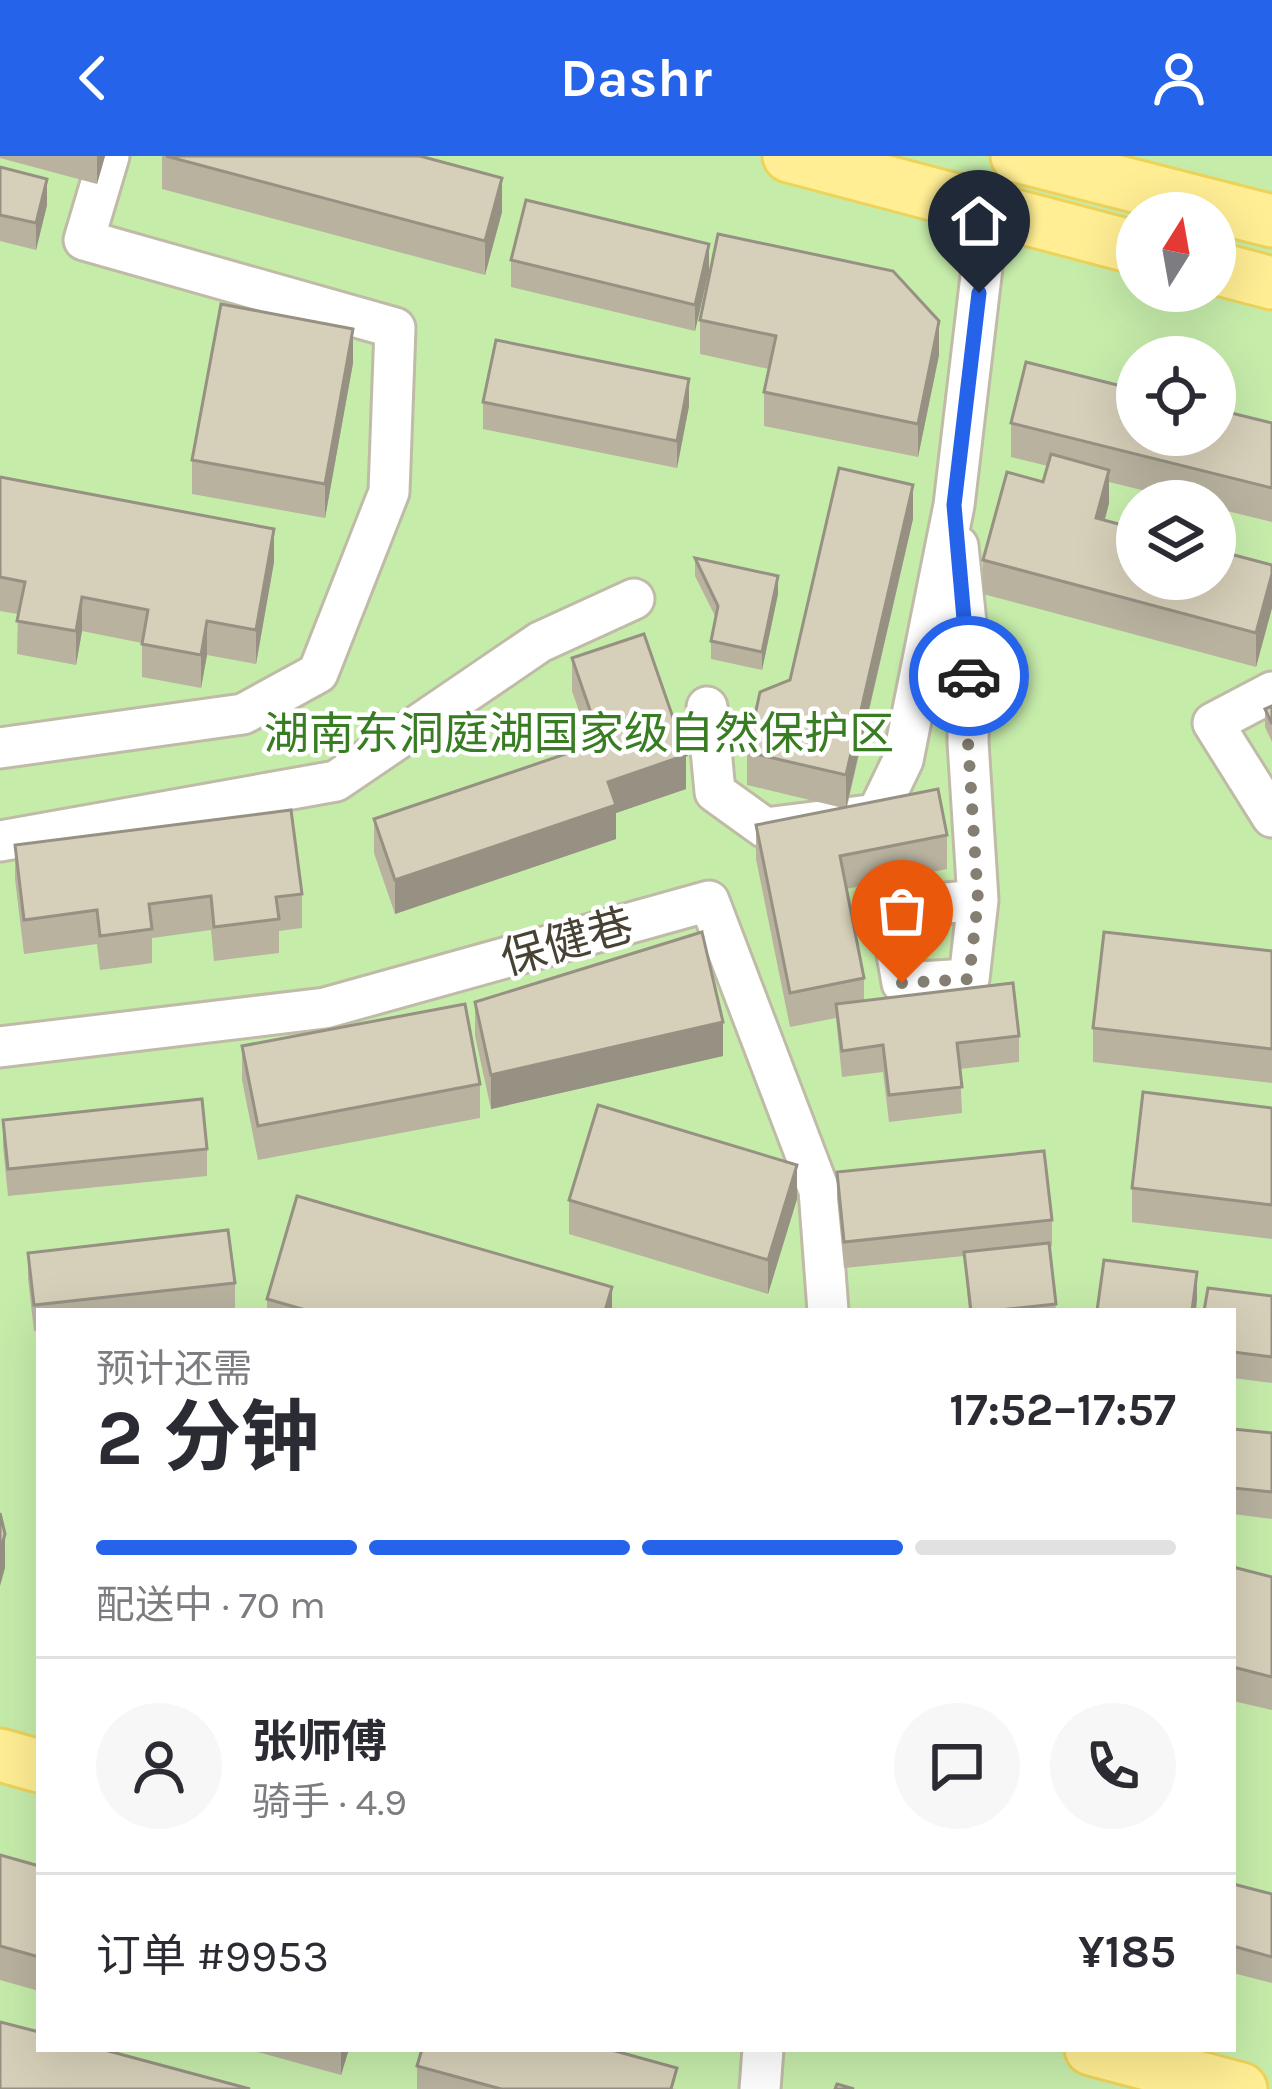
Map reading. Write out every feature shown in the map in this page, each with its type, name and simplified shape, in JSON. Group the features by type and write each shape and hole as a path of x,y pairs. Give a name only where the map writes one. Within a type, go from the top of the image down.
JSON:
{"main road":[{"path":"789,156 1116,242"},
{"path":"1017,156 1272,221"},
{"path":"1236,274 1272,284"},
{"path":"0,1723 36,1732"},
{"path":"0,1756 36,1765"},
{"path":"1102,2052 1241,2089"},
{"path":"1229,2052 1272,2063"}],"street":[{"path":"0,748 243,714 317,673 389,492 395,328 84,240 110,156"},
{"path":"707,707 715,793 765,828 878,814 903,760 954,505 989,208"},
{"path":"954,505 969,651 968,742 978,900"},
{"path":"0,841 336,781 540,642 634,599"},
{"path":"1272,692 1213,723 1272,817"},
{"name":"保健巷","path":"0,1047 325,1008 709,902 819,1190 828,1308"},
{"path":"760,2089 763,2052"}],"green space":[{"name":"湖南东洞庭湖国家级自然保护区","path":"0,156 1272,156 1272,2089 0,2089"}],"building":[{"path":"166,156 420,156 502,178 485,241"},
{"path":"0,167 47,179 36,223 0,215"},
{"path":"526,200 709,244 695,305 511,260"},
{"path":"718,234 893,271 939,321 918,424 764,392 776,336 700,320"},
{"path":"221,304 353,329 325,484 192,460"},
{"path":"496,340 689,379 677,441 483,402"},
{"path":"1026,362 1116,385 1116,449 1011,423"},
{"path":"1236,414 1272,423 1272,488 1144,456 1236,456"},
{"path":"1051,454 1109,470 1096,518 1116,523 1116,596 983,560 1007,472 1043,482"},
{"path":"839,468 913,485 846,775 747,752 760,692 790,680"},
{"path":"0,477 274,529 256,630 207,621 201,655 142,644 148,610 82,597 76,631 17,621 25,582 0,577"},
{"path":"1236,556 1272,565 1256,633 1133,600 1236,600"},
{"path":"695,558 778,576 762,652 711,641 718,606"},
{"path":"644,634 686,755 608,782 616,805 395,880 374,819 601,742 572,658"},
{"path":"938,789 947,835 840,856 864,978 790,993 756,825"},
{"path":"291,810 302,894 276,897 279,919 214,927 211,896 149,904 152,929 100,936 97,910 24,920 15,845"},
{"path":"702,932 723,1022 491,1075 475,1002"},
{"path":"1104,932 1272,951 1272,1049 1093,1028"},
{"path":"1013,983 1019,1036 957,1043 962,1087 889,1095 883,1045 842,1051 836,1004"},
{"path":"465,1004 480,1084 258,1126 242,1046"},
{"path":"1143,1092 1272,1108 1272,1205 1132,1188"},
{"path":"202,1099 207,1149 8,1169 3,1120"},
{"path":"598,1105 797,1165 768,1260 569,1200"},
{"path":"1044,1151 1052,1220 844,1242 837,1172"},
{"path":"297,1196 612,1287 606,1308 298,1308 267,1299"},
{"path":"228,1230 235,1283 34,1305 28,1253"},
{"path":"1049,1243 1056,1304 971,1308 964,1252"},
{"path":"1104,1260 1197,1272 1192,1308 1097,1308"},
{"path":"1208,1288 1272,1296 1272,1357 1236,1352 1236,1308 1205,1308"},
{"path":"1236,1429 1272,1433 1272,1492 1236,1488"},
{"path":"0,1513 5,1534 0,1552"},
{"path":"1236,1568 1272,1577 1272,1677 1236,1668"},
{"path":"0,1855 36,1865 36,1956 0,1946"},
{"path":"1236,1885 1272,1894 1272,1957 1236,1947"},
{"path":"0,2022 36,2031 36,2052 112,2052 250,2089 0,2089"},
{"path":"421,2052 619,2052 677,2068 671,2089 501,2089 417,2066"}],"way so far":[{"path":"902,983 969,979 978,900 968,742 969,676"}],"route":[{"path":"969,676 954,505 979,293"}]}
